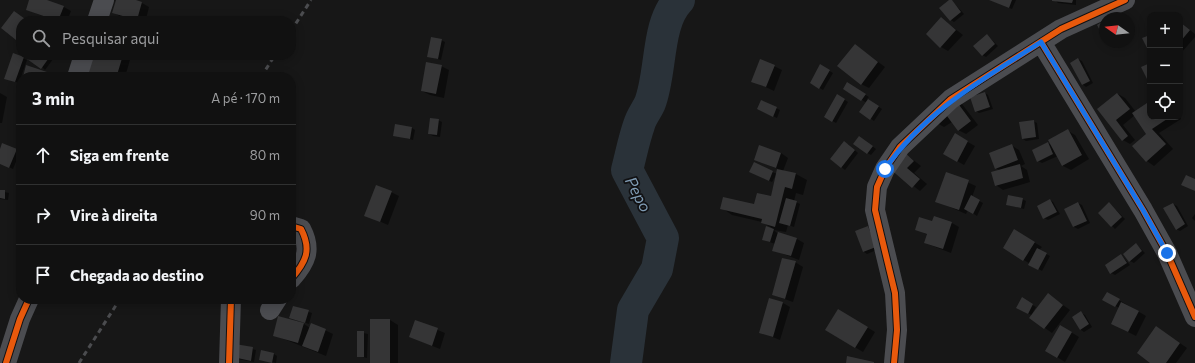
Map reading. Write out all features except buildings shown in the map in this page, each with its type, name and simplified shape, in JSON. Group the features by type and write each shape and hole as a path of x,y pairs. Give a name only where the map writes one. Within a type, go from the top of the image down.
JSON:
{"street":[{"path":"99,16 104,0"},
{"path":"894,363 897,330 895,293 875,210 877,187 885,169 900,147 951,100 1061,29 1125,0"},
{"path":"1041,42 1143,210 1167,253 1195,317"},
{"path":"79,72 82,60"},
{"path":"296,227 301,228 307,240 306,256 302,266 296,273"},
{"path":"6,363 20,319 27,304"},
{"path":"229,363 231,304"}],"waterway":[{"name":"Pepo","path":"626,363 633,310 657,269 663,238 627,170 640,122 650,103 654,90 660,48 666,22 679,0"}],"railway":[{"path":"296,23 311,0"},
{"path":"264,72 272,60"},
{"path":"79,363 117,304"}],"cycle path":[{"path":"894,363 897,330 895,293 875,210 877,187 885,169 900,147 951,99 1061,29 1125,0"},
{"path":"1041,42 1143,210 1167,253 1195,317"},
{"path":"296,228 301,229 307,250 304,261 296,272"},
{"path":"6,363 20,319 27,304"},
{"path":"229,363 231,304"}],"route":[{"path":"885,169 900,147 951,100 1041,42 1113,163 1143,210 1167,253"}]}
